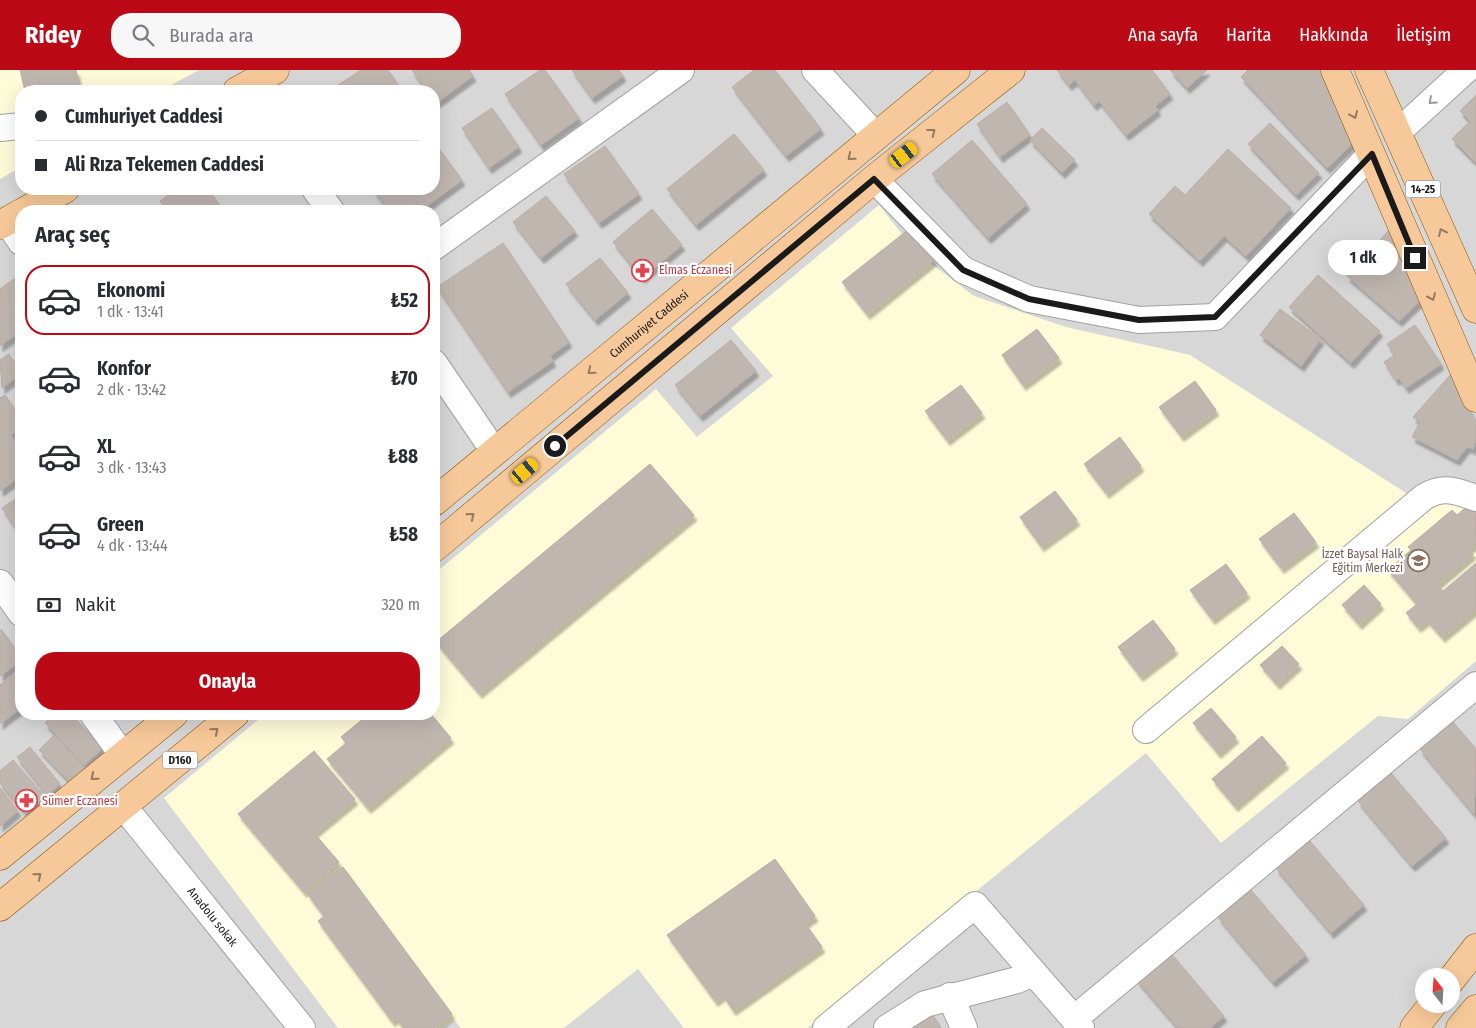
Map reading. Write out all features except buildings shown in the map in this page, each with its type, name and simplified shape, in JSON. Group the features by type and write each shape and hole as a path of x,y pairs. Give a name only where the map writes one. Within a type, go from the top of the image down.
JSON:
{"main road":[{"path":"252,85 275,70"},
{"name":"Cumhuriyet Caddesi","path":"440,497 956,70"},
{"path":"440,543 874,179 1011,70"},
{"name":"14-25","path":"1335,70 1476,398"},
{"name":"14-25","path":"1369,70 1476,309"},
{"path":"41,205 56,195"},
{"path":"0,856 122,754 166,720"},
{"name":"D160","path":"124,807 228,720"},
{"path":"0,907 124,807"},
{"path":"1460,968 1476,948"},
{"path":"1460,1028 1476,1009"},
{"path":"1414,1028 1426,1013"}],"street":[{"path":"440,243 681,70"},
{"path":"815,70 876,136"},
{"path":"1398,132 1466,70"},
{"path":"0,128 15,127"},
{"path":"874,179 963,270 1029,299 1139,320 1215,317 1372,154"},
{"path":"440,372 494,451"},
{"path":"1146,730 1424,496 1439,489 1450,488 1476,498"},
{"path":"0,583 15,604"},
{"path":"826,1028 974,905 1077,1023 1476,686"},
{"path":"97,720 122,754"},
{"name":"Anadolu sokak","path":"124,807 302,1028"},
{"path":"887,1028 925,1004 1017,980 1033,973"},
{"path":"950,996 964,1028"}],"shaded area":[{"path":"0,70 1476,70 1476,1028 0,1028"},
{"path":"0,70 199,70 171,85 15,85 15,170 0,179"},
{"path":"879,205 917,253 974,296 1066,327 1190,355 1428,507 1476,489 1476,661 1408,719 1378,716 1221,843 1146,753 808,1028 684,1028 638,969 564,1028 461,1028 454,1020 443,1028 338,1028 164,798 258,720 440,720 440,569 656,389 697,437 773,376 731,328"}],"place":[{"name":"Elmas Eczanesi","path":"643,270"},
{"name":"İzzet Baysal Halk Eğitim Merkezi","path":"1419,561"},
{"name":"Sümer Eczanesi","path":"26,801"}],"route":[{"path":"555,446 874,179 963,270 1029,299 1139,320 1215,317 1372,154 1415,258"}]}
